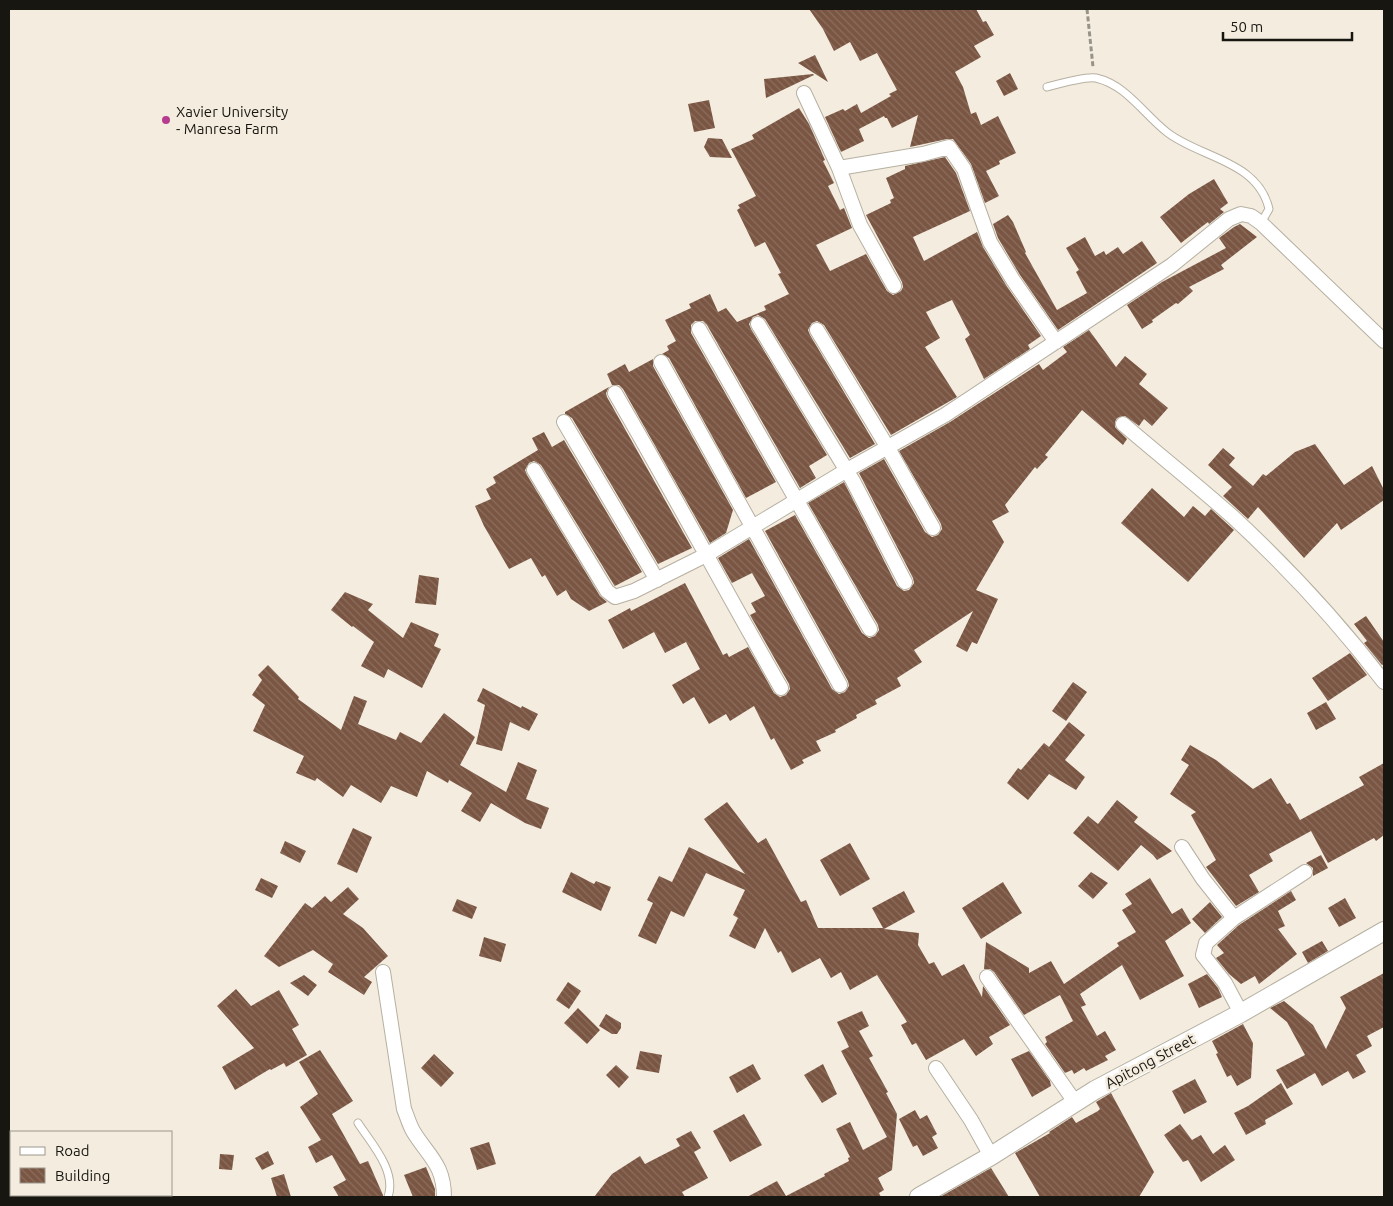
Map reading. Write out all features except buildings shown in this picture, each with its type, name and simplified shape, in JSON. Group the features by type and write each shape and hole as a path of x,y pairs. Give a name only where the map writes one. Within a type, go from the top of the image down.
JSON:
{"street":[{"path":"804,93 839,168 860,225 894,286"},
{"path":"839,168 922,154 948,147 964,169 990,242 1013,280 1056,342"},
{"path":"534,470 607,591 615,597 634,591 706,555 846,470 945,415 1172,265 1229,218 1241,214 1251,216 1261,223 1384,340"},
{"path":"758,324 846,470 905,582"},
{"path":"700,329 870,629"},
{"path":"817,330 888,448 933,528"},
{"path":"662,362 840,686"},
{"path":"615,394 667,482 781,688"},
{"path":"564,422 657,580"},
{"path":"1123,424 1232,517 1297,580 1361,651 1384,682"},
{"path":"1182,847 1203,879 1234,918"},
{"path":"1241,1012 1224,983 1203,955 1206,944 1234,918 1305,872"},
{"name":"Apitong Street","path":"919,1197 991,1156 1095,1090 1241,1012 1384,931"},
{"path":"383,972 404,1109 412,1130 436,1163 442,1176 444,1197"},
{"path":"987,977 1075,1102"},
{"path":"936,1068 971,1120 991,1156"}],"lane":[{"path":"1047,87 1094,77 1130,96 1169,134 1202,151 1226,160 1254,181 1267,202 1269,209 1261,223"},
{"path":"358,1123 389,1175 390,1190 388,1197"}],"path":[{"path":"1087,9 1093,49 1094,77"}],"place":[{"name":"Xavier University - Manresa Farm","path":"166,120"}]}
